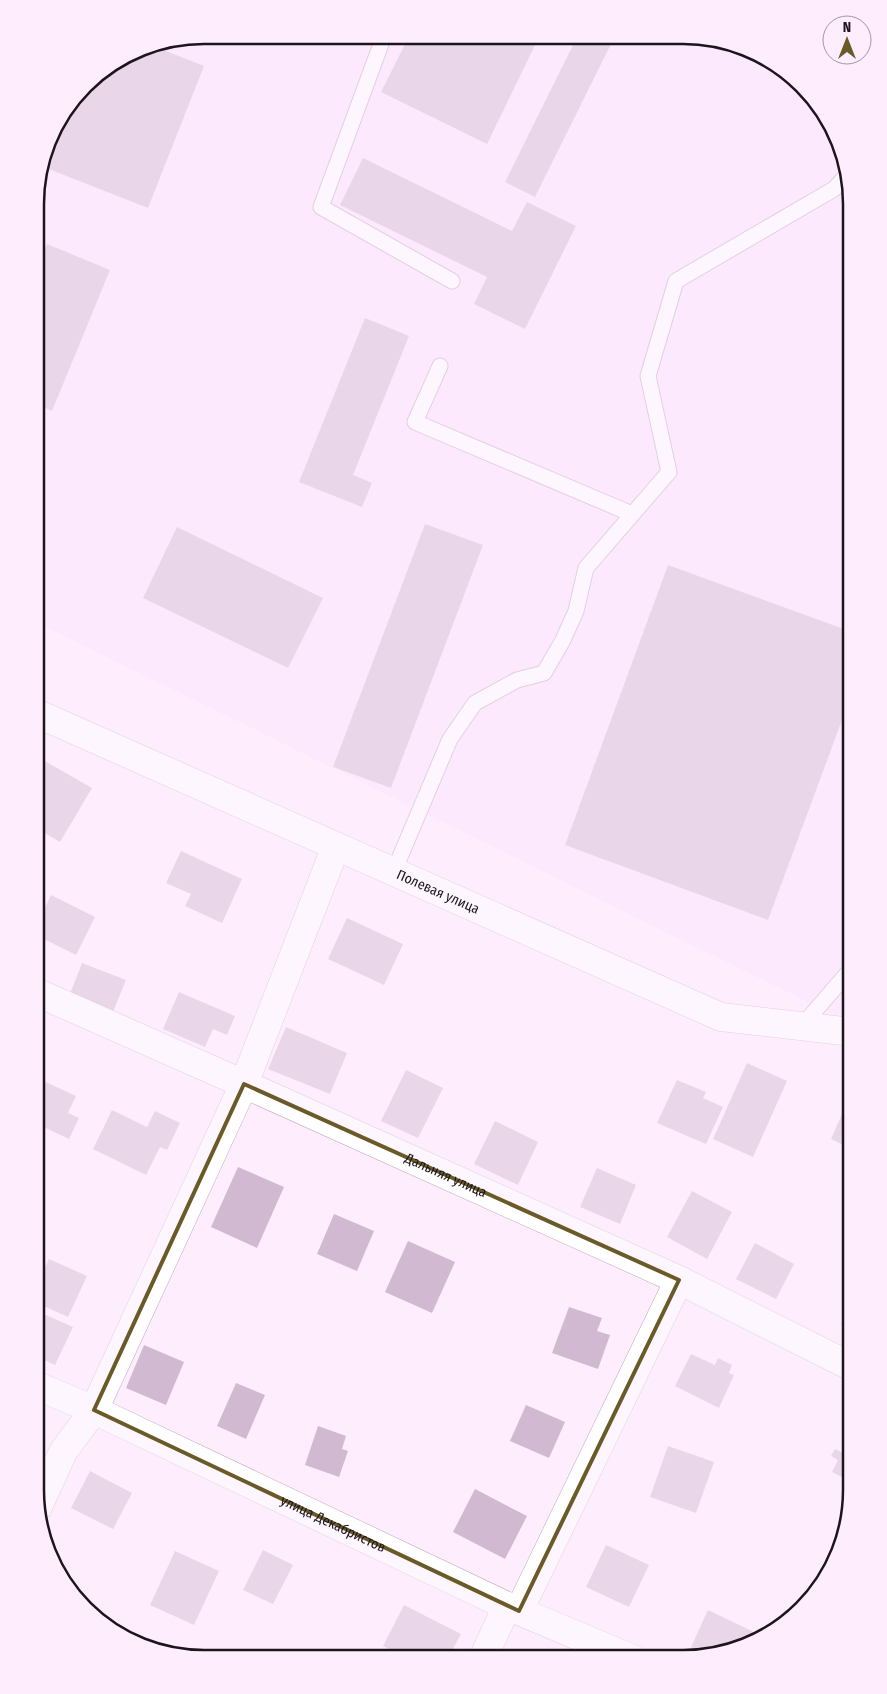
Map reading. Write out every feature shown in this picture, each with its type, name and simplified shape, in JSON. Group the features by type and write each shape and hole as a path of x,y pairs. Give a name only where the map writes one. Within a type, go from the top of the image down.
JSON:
{"street":[{"name":"Полевая улица","path":"44,717 721,1018 843,1031"},
{"path":"44,1494 64,1452 94,1410 244,1084 336,846"},
{"name":"Дальняя улица","path":"44,996 679,1280 843,1362"},
{"path":"488,1650 513,1609 679,1280"},
{"name":"улица Декабристов","path":"44,1389 94,1410 513,1609 611,1650"}],"lane":[{"path":"381,44 321,207 452,281"},
{"path":"394,872 450,739 475,703 517,680 544,674 563,640 576,611 586,568 669,472 648,376 676,281 834,189 842,181"},
{"path":"440,366 415,422 632,514"},
{"path":"801,1027 843,978"}],"highlighted area":[{"path":"244,1084 679,1280 519,1611 94,1410"}],"shaded area":[{"path":"694,44 735,52 754,60 789,83 804,98 827,133 835,152 842,183 843,204 843,1020 44,626 45,183 52,152 65,124 83,98 98,83 124,65 142,56 183,45"}],"building":[{"path":"405,44 536,44 487,144 381,92"},
{"path":"574,44 611,44 535,197 505,182"},
{"path":"162,49 204,66 148,208 48,169 56,142 65,124 83,98 98,83 124,65 142,56"},
{"path":"363,158 512,231 527,202 576,226 525,329 474,304 487,277 340,205"},
{"path":"47,244 110,270 52,411 44,408 44,251"},
{"path":"365,318 409,336 353,475 372,483 362,507 299,482"},
{"path":"425,524 483,545 391,788 333,767"},
{"path":"177,527 323,598 288,668 143,598"},
{"path":"668,565 843,629 843,717 768,920 565,845"},
{"path":"44,761 92,788 60,842 44,833"},
{"path":"181,851 242,879 222,923 185,906 191,894 166,883"},
{"path":"51,895 95,917 76,955 44,939 44,909"},
{"path":"347,918 403,944 384,985 328,959"},
{"path":"82,963 126,980 111,1017 68,999"},
{"path":"179,992 235,1016 227,1035 213,1029 205,1047 163,1029"},
{"path":"286,1027 347,1053 330,1094 268,1069"},
{"path":"747,1063 787,1081 753,1157 713,1139"},
{"path":"406,1070 443,1088 418,1138 381,1121"},
{"path":"677,1080 706,1092 703,1098 723,1107 706,1144 657,1123"},
{"path":"44,1081 76,1096 68,1113 79,1118 69,1139 44,1127"},
{"path":"112,1110 147,1127 155,1111 180,1123 167,1150 160,1147 146,1175 93,1149"},
{"path":"843,1112 843,1145 831,1139"},
{"path":"495,1121 538,1142 518,1185 474,1164"},
{"path":"238,1167 284,1187 257,1248 211,1227"},
{"path":"597,1168 636,1185 620,1224 580,1207"},
{"path":"692,1191 732,1212 707,1259 667,1237"},
{"path":"334,1214 374,1231 357,1271 317,1254"},
{"path":"408,1241 455,1262 432,1313 385,1292"},
{"path":"755,1243 794,1264 776,1299 736,1279"},
{"path":"49,1259 87,1276 68,1317 44,1306 44,1269"},
{"path":"569,1307 602,1318 597,1331 610,1335 598,1369 552,1353"},
{"path":"44,1314 73,1327 55,1365 44,1360"},
{"path":"144,1345 184,1362 166,1405 126,1388"},
{"path":"691,1354 715,1365 718,1358 732,1365 729,1373 734,1375 719,1408 675,1386"},
{"path":"236,1383 265,1395 246,1439 217,1426"},
{"path":"526,1405 565,1422 549,1458 510,1441"},
{"path":"318,1426 346,1436 342,1449 348,1451 339,1477 305,1465"},
{"path":"668,1446 714,1462 696,1513 650,1497"},
{"path":"835,1449 843,1453 843,1478 832,1472 838,1460 831,1456"},
{"path":"90,1471 132,1493 113,1529 71,1508"},
{"path":"475,1489 527,1516 505,1559 453,1532"},
{"path":"606,1545 649,1565 629,1607 586,1587"},
{"path":"263,1550 293,1565 273,1604 243,1590"},
{"path":"175,1551 219,1571 194,1625 150,1605"},
{"path":"404,1605 461,1634 452,1650 391,1650 383,1646"},
{"path":"708,1610 756,1633 735,1642 715,1647 697,1650 691,1647"}]}
